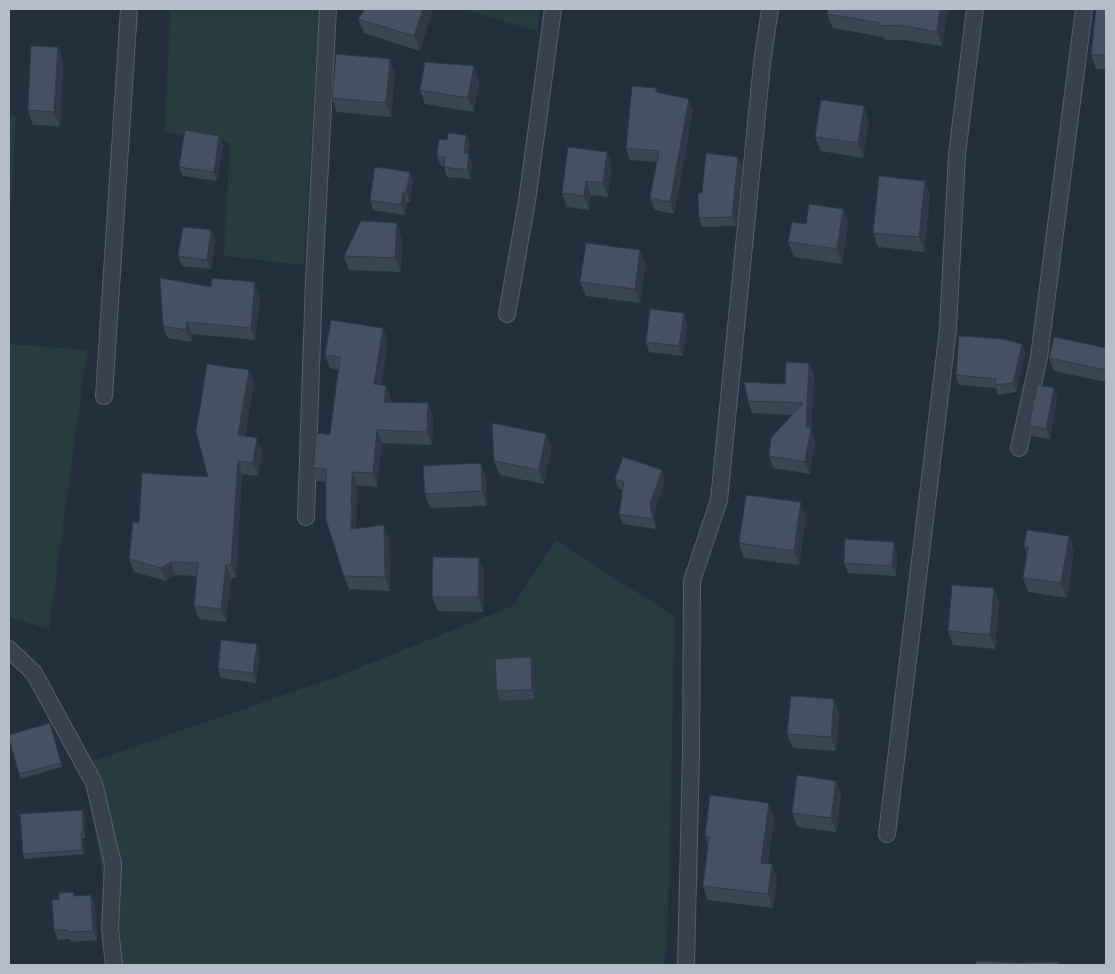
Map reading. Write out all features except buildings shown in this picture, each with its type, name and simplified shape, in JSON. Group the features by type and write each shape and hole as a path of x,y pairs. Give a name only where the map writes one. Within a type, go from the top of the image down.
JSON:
{"street":[{"path":"104,396 129,9"},
{"path":"306,517 314,270 328,9"},
{"path":"507,314 527,201 553,9"},
{"path":"686,965 691,754 692,582 719,500 762,63 770,9"},
{"path":"887,834 948,329 957,154 975,9"},
{"path":"1019,448 1039,357 1084,9"},
{"path":"9,649 34,673 94,782 113,864 110,929 114,965"}],"green space":[{"path":"171,9 319,9 304,265 224,256 230,142 164,132"},
{"path":"463,9 540,9 537,31"},
{"path":"9,116 16,116 9,237"},
{"path":"9,344 87,350 49,629 9,617"},
{"path":"556,540 675,617 667,952 663,965 117,965 84,764 339,676 513,606"}]}
